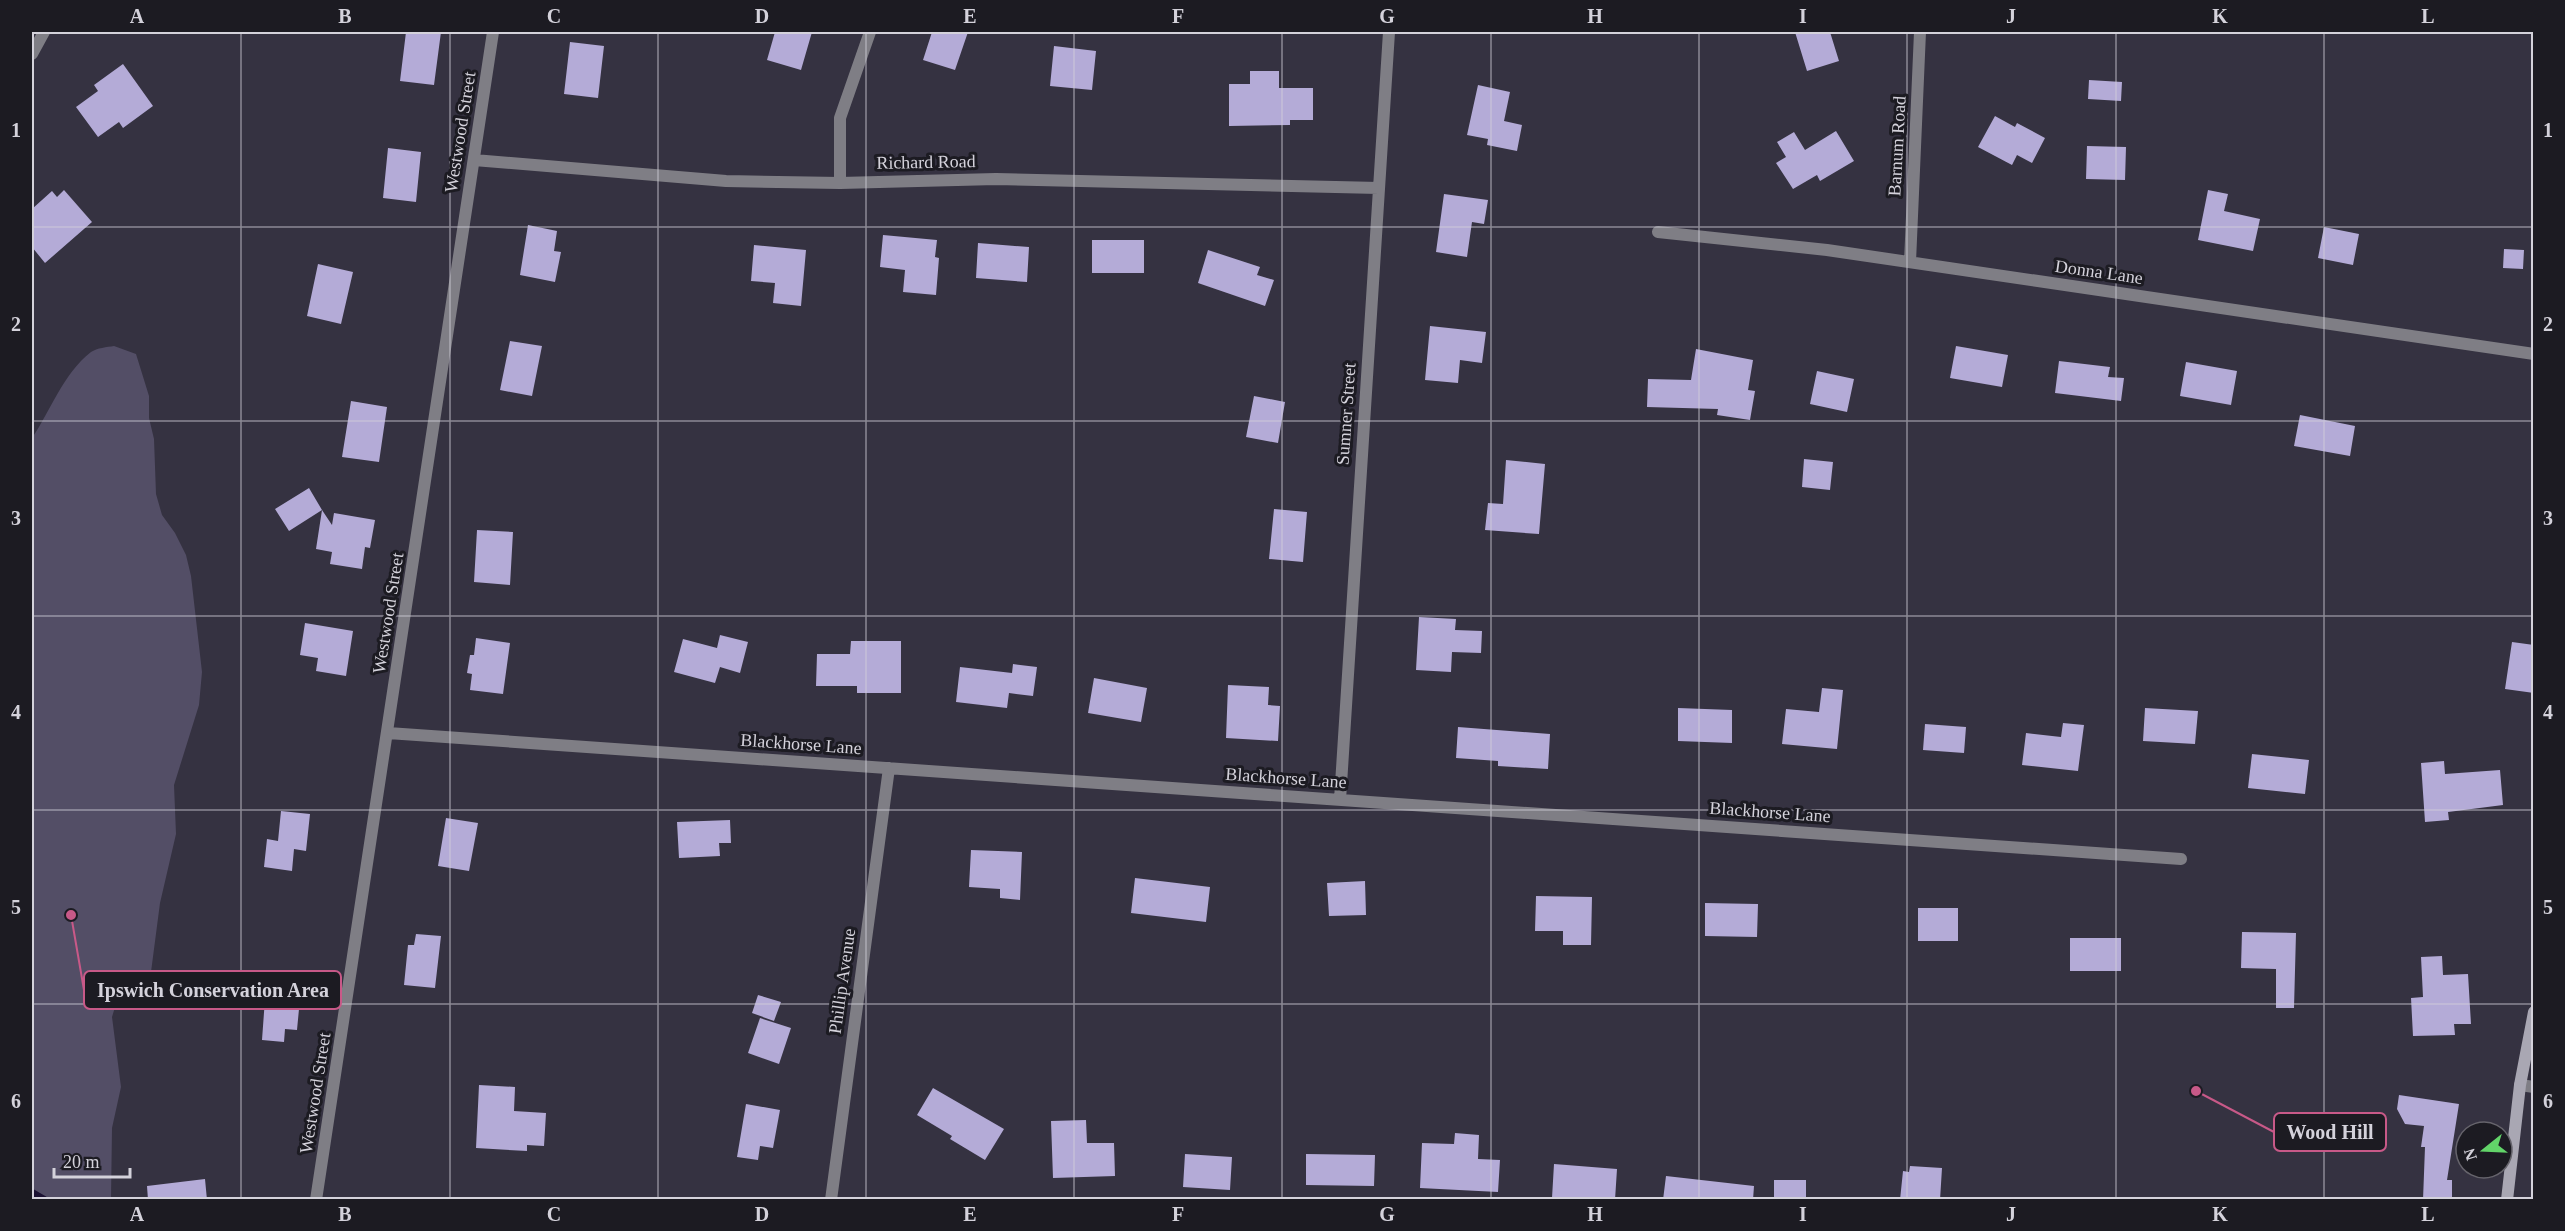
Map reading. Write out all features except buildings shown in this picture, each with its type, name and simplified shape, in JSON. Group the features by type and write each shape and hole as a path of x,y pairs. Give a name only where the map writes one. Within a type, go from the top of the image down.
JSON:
{"street":[{"path":"32,54 44,32"},
{"name":"Westwood Street","path":"316,1200 494,32"},
{"path":"840,183 840,118 870,32"},
{"name":"Sumner Street","path":"1340,800 1389,32"},
{"name":"Barnum Road","path":"1910,262 1920,32"},
{"name":"Richard Road","path":"474,160 703,180 840,183 996,179 1379,188"},
{"name":"Donna Lane","path":"1658,232 1910,262 2534,354"},
{"name":"Blackhorse Lane","path":"388,733 2181,859"},
{"name":"Phillip Avenue","path":"831,1200 889,768"},
{"path":"2507,1200 2520,1085 2534,1012"},
{"path":"2520,1085 2534,1087"}],"shaded area":[{"path":"114,346 136,354 149,396 149,418 154,439 156,494 162,515 175,533 186,555 191,576 202,672 199,705 174,785 176,834 160,903 151,972 115,1007 112,1017 121,1087 112,1128 111,1199 32,1199 32,438 65,381 81,361 93,351"}],"waterway":[{"path":"32,1193 44,1200"}],"place":[{"name":"Ipswich Conservation Area","path":"71,915"},
{"name":"Wood Hill","path":"2196,1091"}]}
